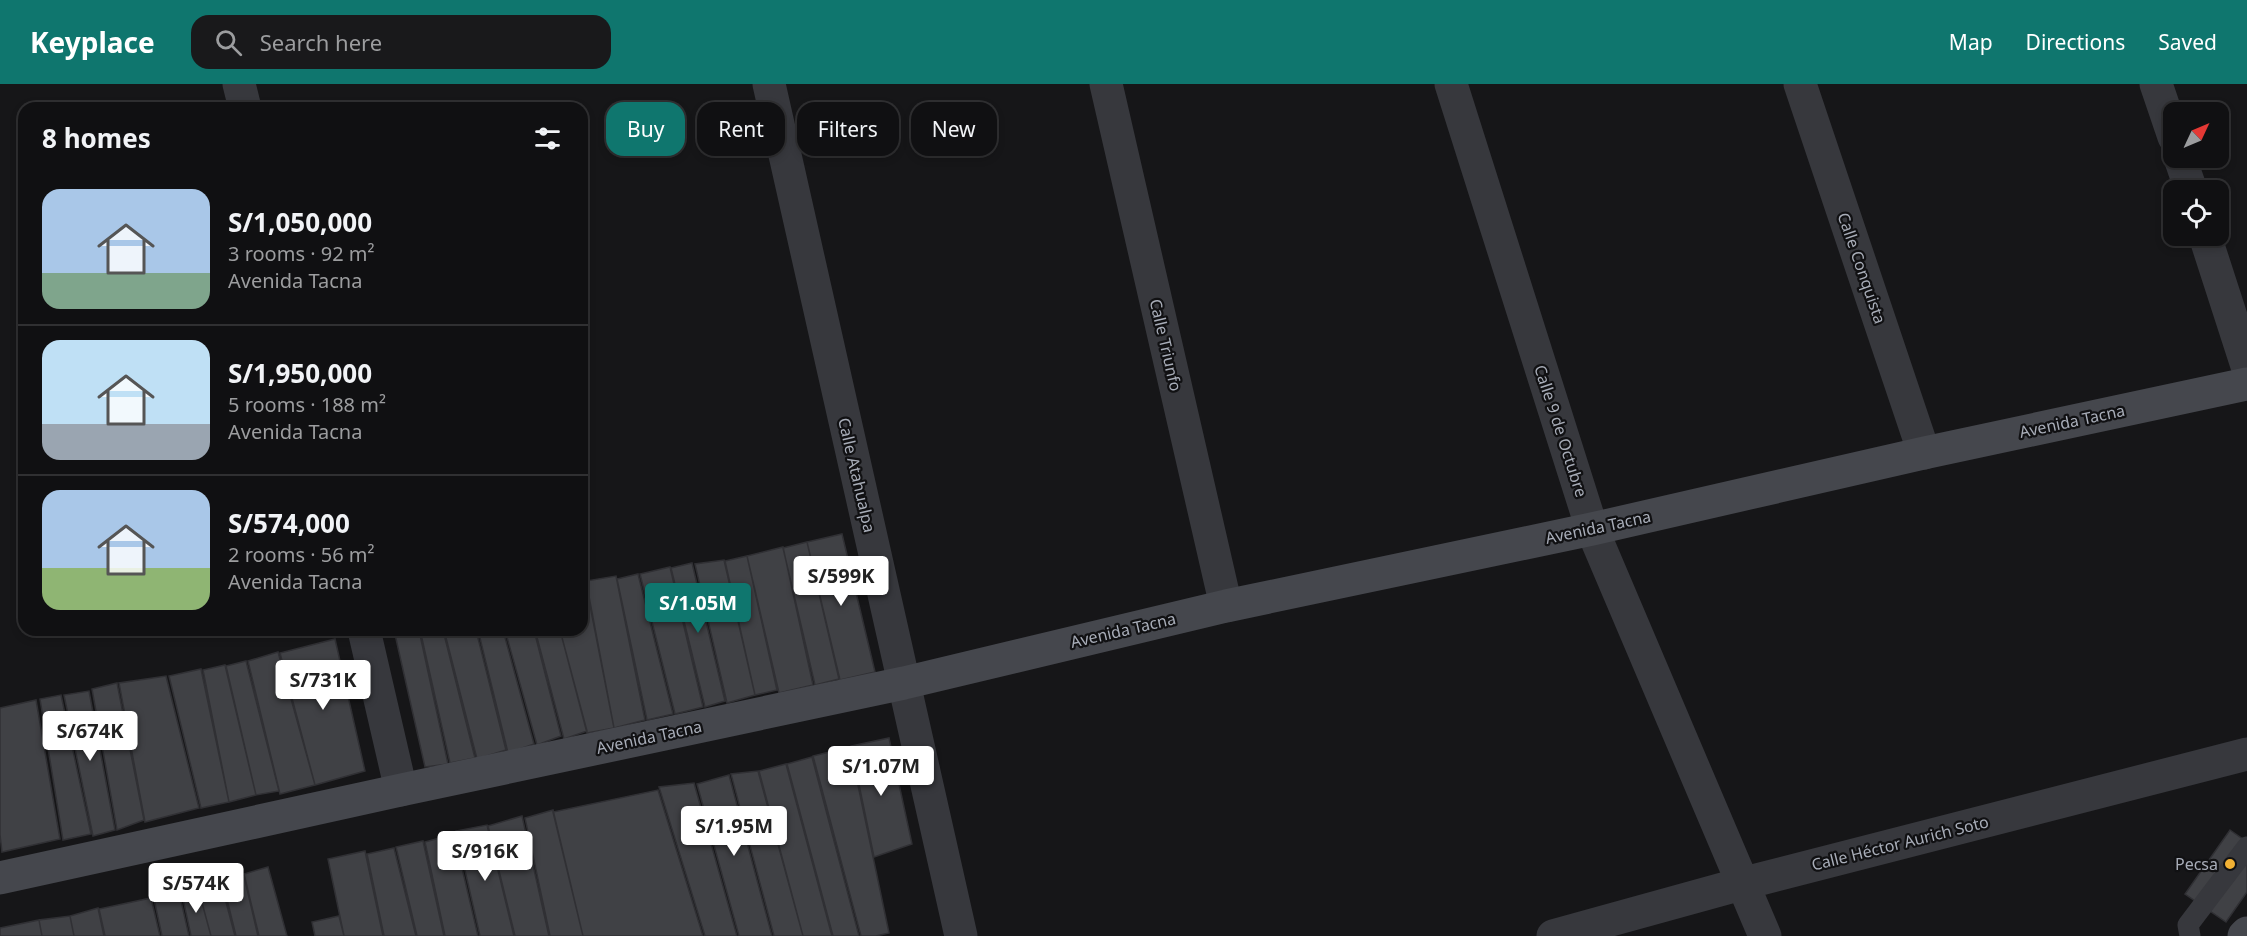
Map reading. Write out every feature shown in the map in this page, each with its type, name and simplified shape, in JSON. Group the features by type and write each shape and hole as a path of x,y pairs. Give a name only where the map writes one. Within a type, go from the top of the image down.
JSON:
{"street":[{"path":"239,84 244,102"},
{"name":"Calle Atahualpa","path":"769,84 961,936"},
{"name":"Calle Triunfo","path":"1106,84 1226,606"},
{"name":"Calle 9 de Octubre","path":"1451,84 1592,529 1765,936"},
{"name":"Calle Conquista","path":"1800,84 1924,453"},
{"path":"2156,84 2163,105"},
{"path":"2208,246 2247,366"},
{"name":"Avenida Tacna","path":"0,878 401,789 904,683 1226,606 1592,529 1924,453 2247,384"},
{"path":"365,636 401,789"},
{"name":"Calle Héctor Aurich Soto","path":"1554,936 1741,884 2247,754"}],"lane":[{"path":"2190,936 2188,925 2247,847"}],"building":[{"path":"842,534 875,672 840,680 807,542"},
{"path":"807,542 839,679 815,685 783,548"},
{"path":"783,547 813,685 779,693 747,556"},
{"path":"747,556 777,690 755,695 725,561"},
{"path":"724,560 755,695 727,703 695,564"},
{"path":"692,563 725,701 705,707 671,568"},
{"path":"670,567 703,707 675,714 640,574"},
{"path":"638,574 673,714 647,720 617,579"},
{"path":"616,576 645,720 614,728 588,592 588,581"},
{"path":"588,595 614,728 587,733 562,636 588,636"},
{"path":"395,636 420,636 448,764 425,767"},
{"path":"421,636 444,636 475,758 450,763"},
{"path":"446,636 478,636 506,750 477,759"},
{"path":"479,636 505,636 534,744 508,753"},
{"path":"507,636 536,636 561,736 537,745"},
{"path":"537,636 562,636 587,731 564,739"},
{"path":"335,639 365,771 315,785 280,653"},
{"path":"278,652 315,785 280,794 248,661"},
{"path":"246,661 279,791 256,795 226,666"},
{"path":"225,665 256,795 229,802 203,670"},
{"path":"201,669 229,802 201,808 169,676"},
{"path":"166,676 199,808 145,822 119,683"},
{"path":"117,683 144,820 117,830 92,689"},
{"path":"89,691 115,830 93,836 64,695"},
{"path":"61,695 91,834 63,840 40,699"},
{"path":"36,700 60,839 2,852 0,708"},
{"path":"889,738 912,844 874,857 851,746"},
{"path":"850,747 889,933 876,936 861,936 813,756"},
{"path":"812,757 859,936 833,936 787,764"},
{"path":"786,764 832,936 803,936 759,771"},
{"path":"758,771 803,936 774,936 731,774"},
{"path":"729,775 772,936 739,936 697,784"},
{"path":"694,783 737,936 705,936 659,787"},
{"path":"658,790 703,936 583,936 553,812"},
{"path":"553,810 583,936 550,936 525,818"},
{"path":"522,816 549,936 515,936 488,826"},
{"path":"487,825 514,936 480,936 456,831"},
{"path":"2230,830 2247,842 2247,892 2226,922 2185,894"},
{"path":"454,834 478,936 445,936 425,842"},
{"path":"423,841 444,936 417,936 396,847"},
{"path":"394,848 416,936 384,936 367,854"},
{"path":"365,851 383,936 344,936 328,859"},
{"path":"268,867 287,936 259,936 244,874"},
{"path":"244,876 258,936 236,936 223,883"},
{"path":"221,883 235,936 211,936 198,888"},
{"path":"198,888 211,936 191,936 182,894"},
{"path":"179,892 189,936 162,936 154,899"},
{"path":"151,898 160,936 105,936 99,909"},
{"path":"98,908 104,936 74,936 70,916"},
{"path":"70,916 74,936 42,936 39,920"},
{"path":"339,916 344,936 315,936 312,922"},
{"path":"39,920 42,936 0,936 0,928"}],"place":[{"name":"Pecsa","path":"2230,864"}]}
